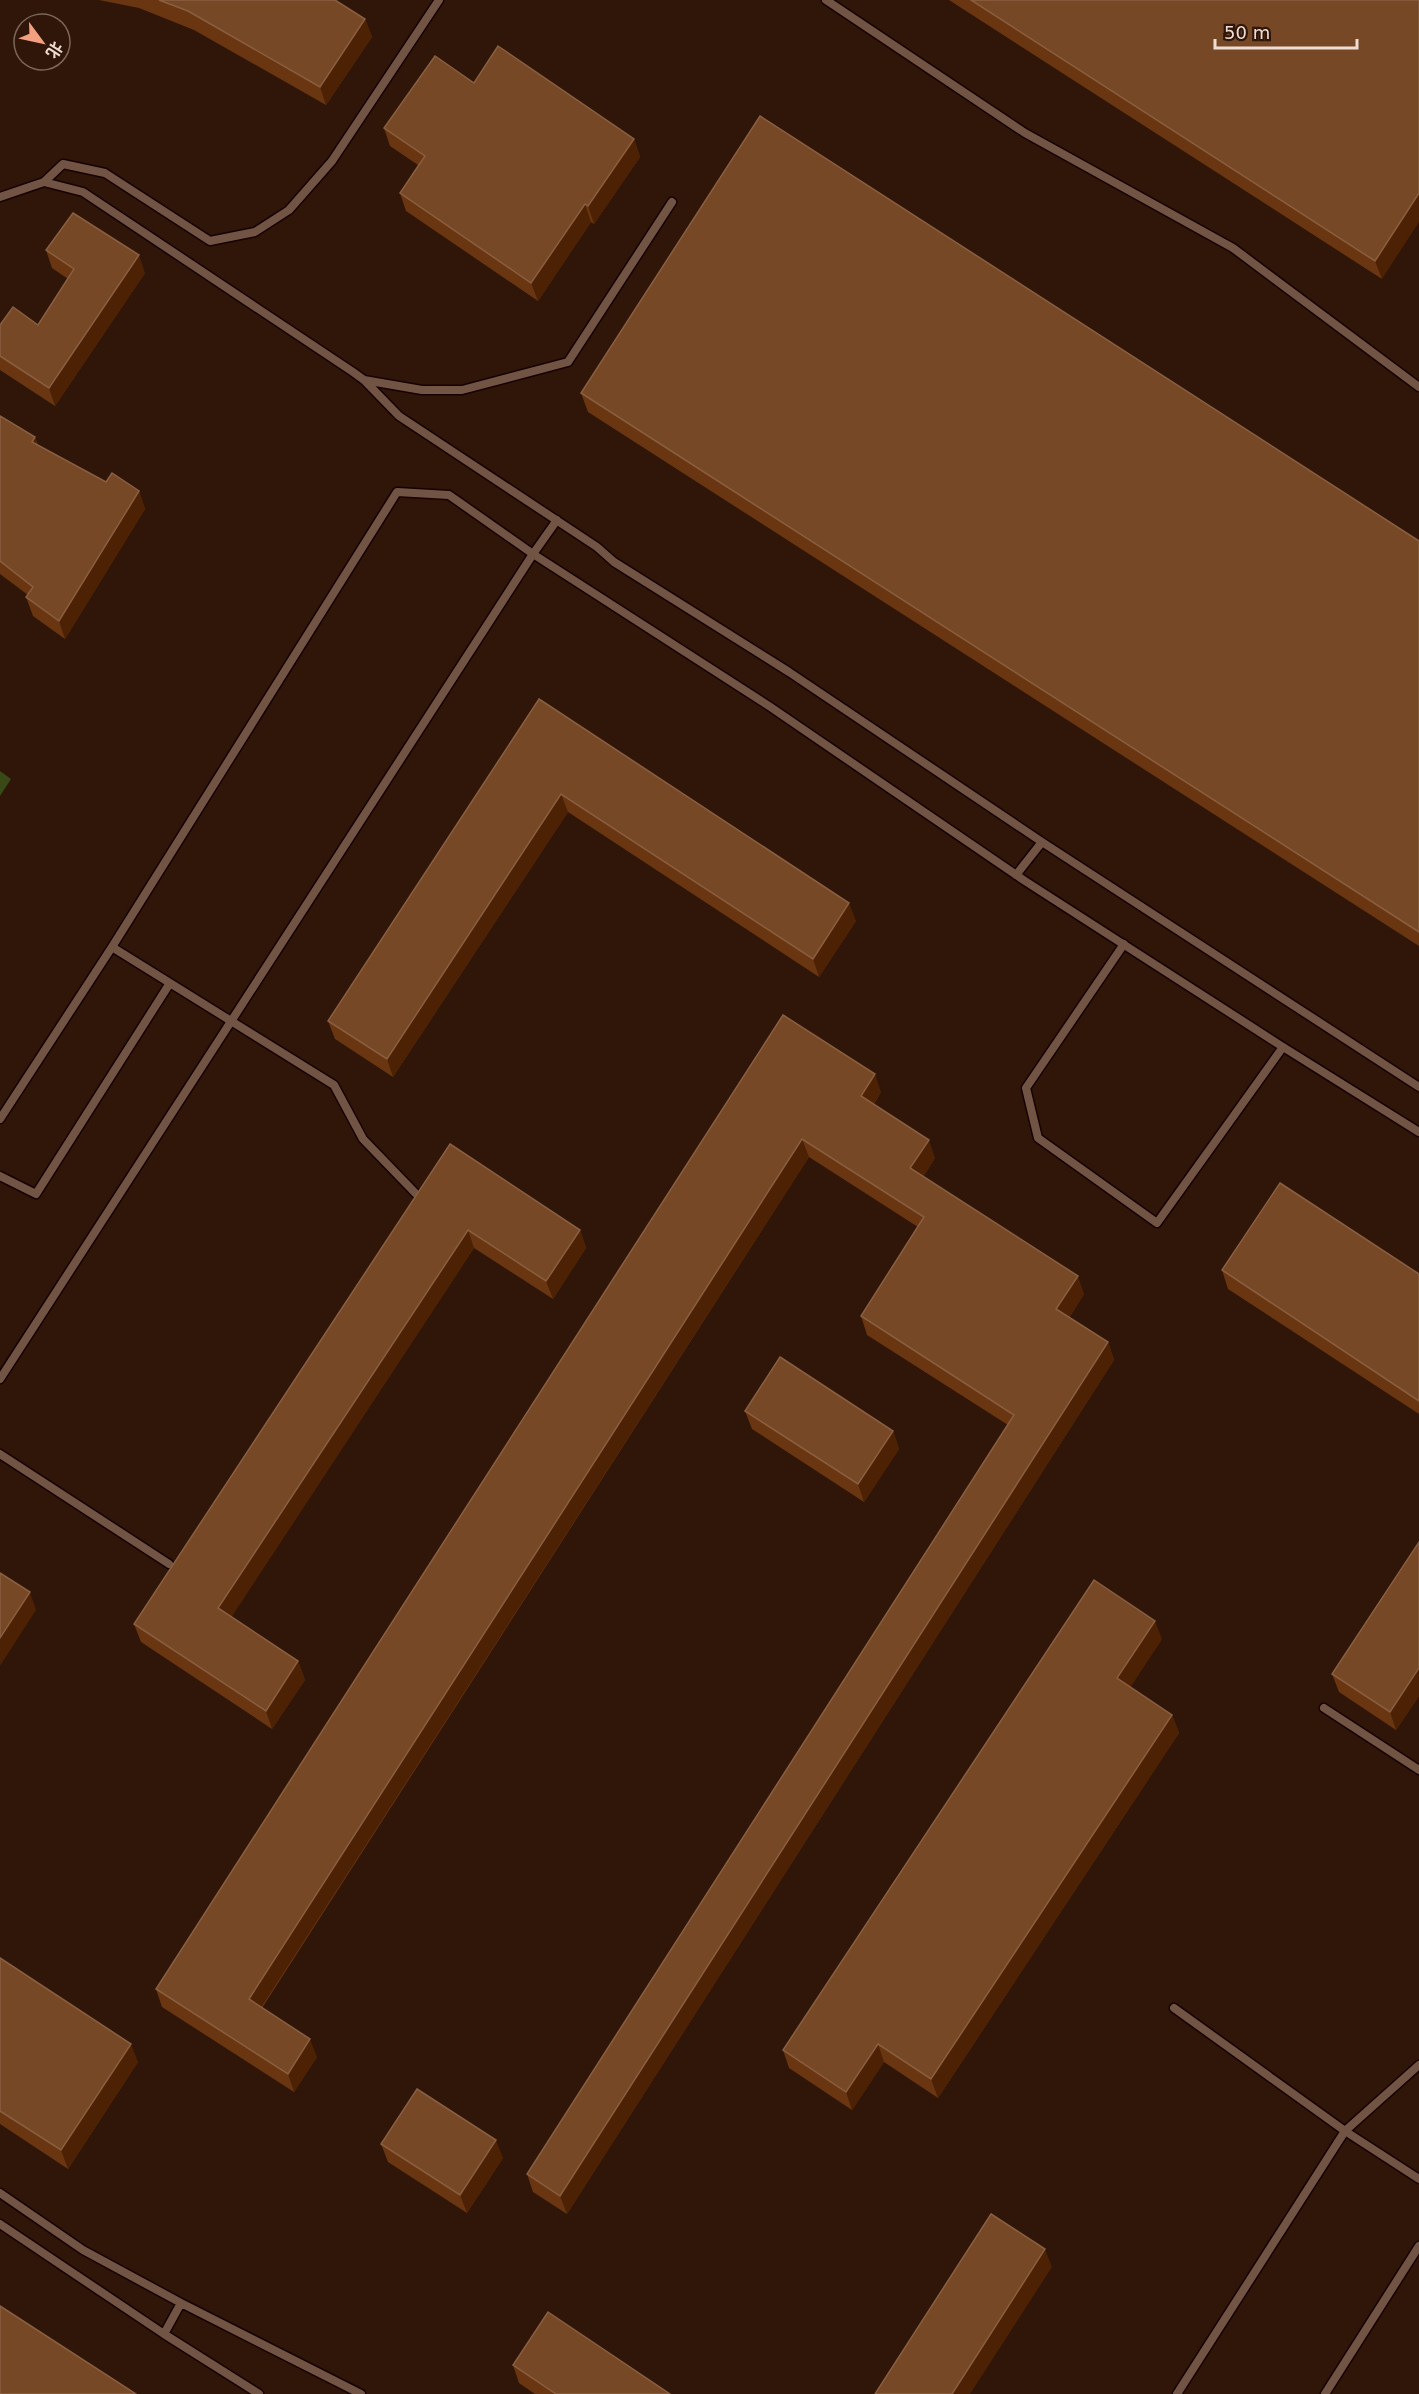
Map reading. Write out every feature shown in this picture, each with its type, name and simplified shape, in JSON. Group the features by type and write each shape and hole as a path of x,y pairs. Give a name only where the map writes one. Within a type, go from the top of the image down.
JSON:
{"lane":[{"path":"0,197 44,182 63,164 105,173 210,241 255,232 289,210 332,161 439,0"},
{"path":"826,0 1025,133 1233,248 1419,387"},
{"path":"44,182 83,192 364,380 399,416 597,547 614,562 789,672 1042,842 1419,1087"},
{"path":"364,380 422,390 462,390 568,362 672,202"},
{"path":"0,1119 112,947 397,492 448,495 533,554 769,706 1016,875 1419,1132"},
{"path":"0,1379 557,520"},
{"path":"1016,875 1042,842"},
{"path":"1124,944 1026,1088 1038,1137 1157,1223 1283,1047"},
{"path":"112,947 334,1085 363,1139 422,1200"},
{"path":"0,1176 36,1194 170,983"},
{"path":"0,1454 169,1564"},
{"path":"1324,1708 1419,1770"},
{"path":"1174,2008 1345,2131 1419,2179"},
{"path":"1177,2394 1345,2131 1419,2065"},
{"path":"0,2193 83,2250 181,2303 361,2394"},
{"path":"0,2224 164,2334 259,2394"},
{"path":"1325,2394 1419,2246"},
{"path":"164,2334 181,2303"}],"green space":[{"path":"0,771 11,779 0,796"}],"building":[{"path":"159,0 335,0 365,19 320,87 188,11"},
{"path":"971,0 1419,0 1419,193 1375,261"},
{"path":"498,46 634,139 588,206 585,204 531,283 400,193 425,156 384,128 435,56 474,83"},
{"path":"760,116 1419,541 1419,932 581,393"},
{"path":"73,213 139,255 49,388 0,356 0,325 13,307 38,325 74,269 46,250"},
{"path":"0,416 35,437 32,442 106,482 112,473 139,491 59,621 26,597 33,587 0,561"},
{"path":"539,699 849,903 813,959 561,794 387,1059 328,1021"},
{"path":"783,1015 875,1074 861,1096 929,1140 910,1168 1078,1276 1056,1309 1108,1342 560,2196 527,2174 1014,1415 861,1316 924,1217 802,1139 249,1999 310,2039 288,2074 156,1989"},
{"path":"450,1144 580,1230 546,1281 468,1230 218,1608 298,1661 266,1711 134,1624"},
{"path":"1280,1183 1419,1274 1419,1401 1222,1270"},
{"path":"780,1357 893,1431 858,1484 745,1411"},
{"path":"1419,1542 1419,1668 1390,1712 1332,1674"},
{"path":"0,1573 30,1592 0,1638"},
{"path":"1094,1580 1155,1621 1117,1678 1172,1715 931,2079 878,2044 846,2092 783,2050"},
{"path":"0,1958 131,2044 61,2150 0,2111"},
{"path":"417,2089 496,2140 460,2195 381,2144"},
{"path":"991,2214 1045,2249 952,2394 875,2394"},
{"path":"0,2306 136,2394 0,2394"},
{"path":"548,2312 670,2394 556,2394 513,2365"}]}
